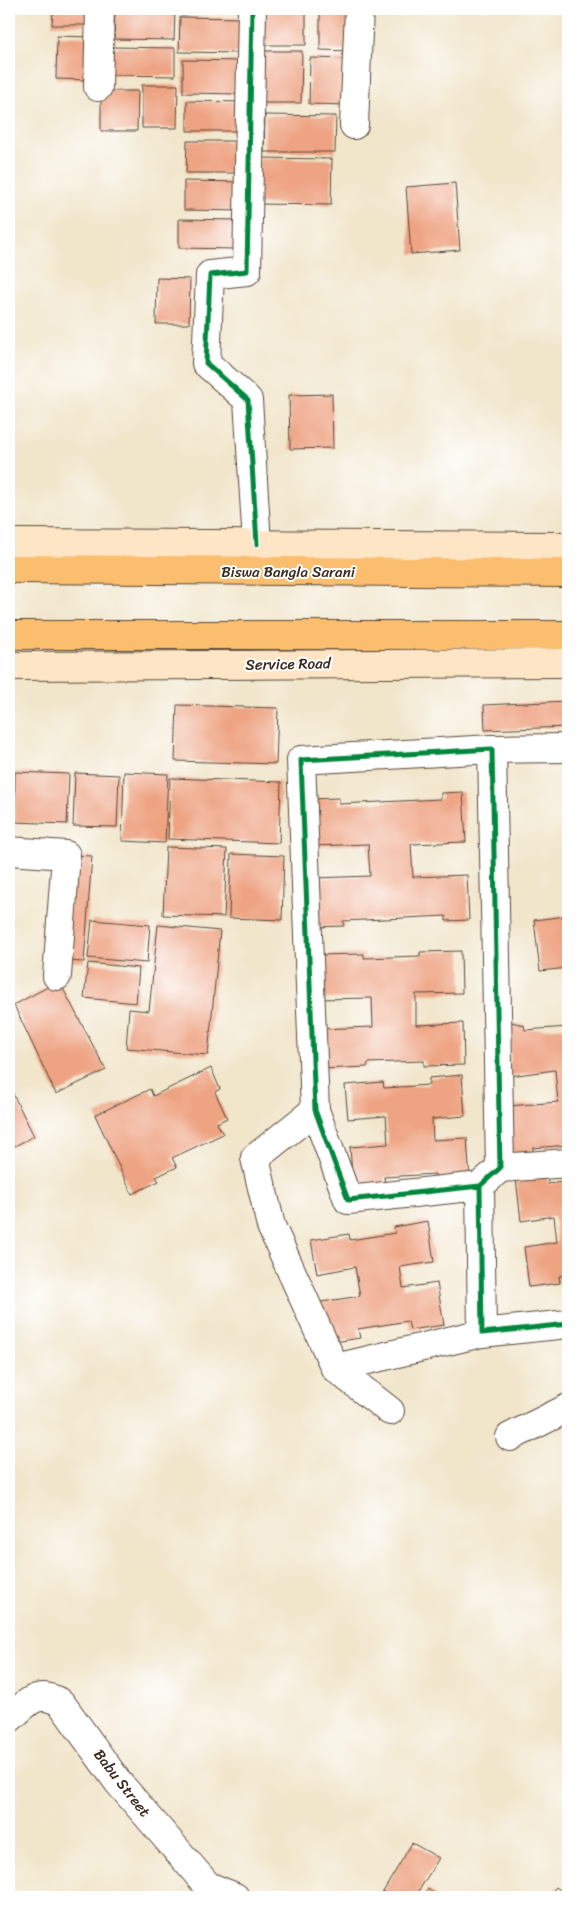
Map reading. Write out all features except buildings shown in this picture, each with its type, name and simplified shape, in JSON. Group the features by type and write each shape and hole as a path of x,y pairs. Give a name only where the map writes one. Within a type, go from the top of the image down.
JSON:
{"main road":[{"name":"Biswa Bangla Sarani","path":"9,569 568,573"},
{"path":"9,635 568,635"}],"street":[{"path":"98,87 100,9"},
{"path":"252,9 247,271 210,274 206,363 248,400 257,544"},
{"path":"354,124 359,9"},
{"path":"9,543 568,546"},
{"name":"Service Road","path":"9,666 568,663"},
{"path":"568,748 492,749 301,760 315,1110 348,1200 490,1177 568,1162"},
{"path":"482,1333 490,1177 492,749"},
{"path":"9,851 66,855 57,976"},
{"path":"315,1110 255,1158 271,1226 335,1368 390,1411"},
{"path":"335,1368 482,1333 568,1324"},
{"path":"510,1437 568,1408"},
{"name":"Babu Street","path":"9,1719 34,1698 50,1696 61,1702 118,1782 208,1886 235,1897"}],"cycle path":[{"path":"252,9 247,271 210,275 206,363 248,400 257,544"},
{"path":"480,1186 348,1200 315,1110 301,760 492,749 500,1168 480,1186 482,1333 568,1324"}]}
